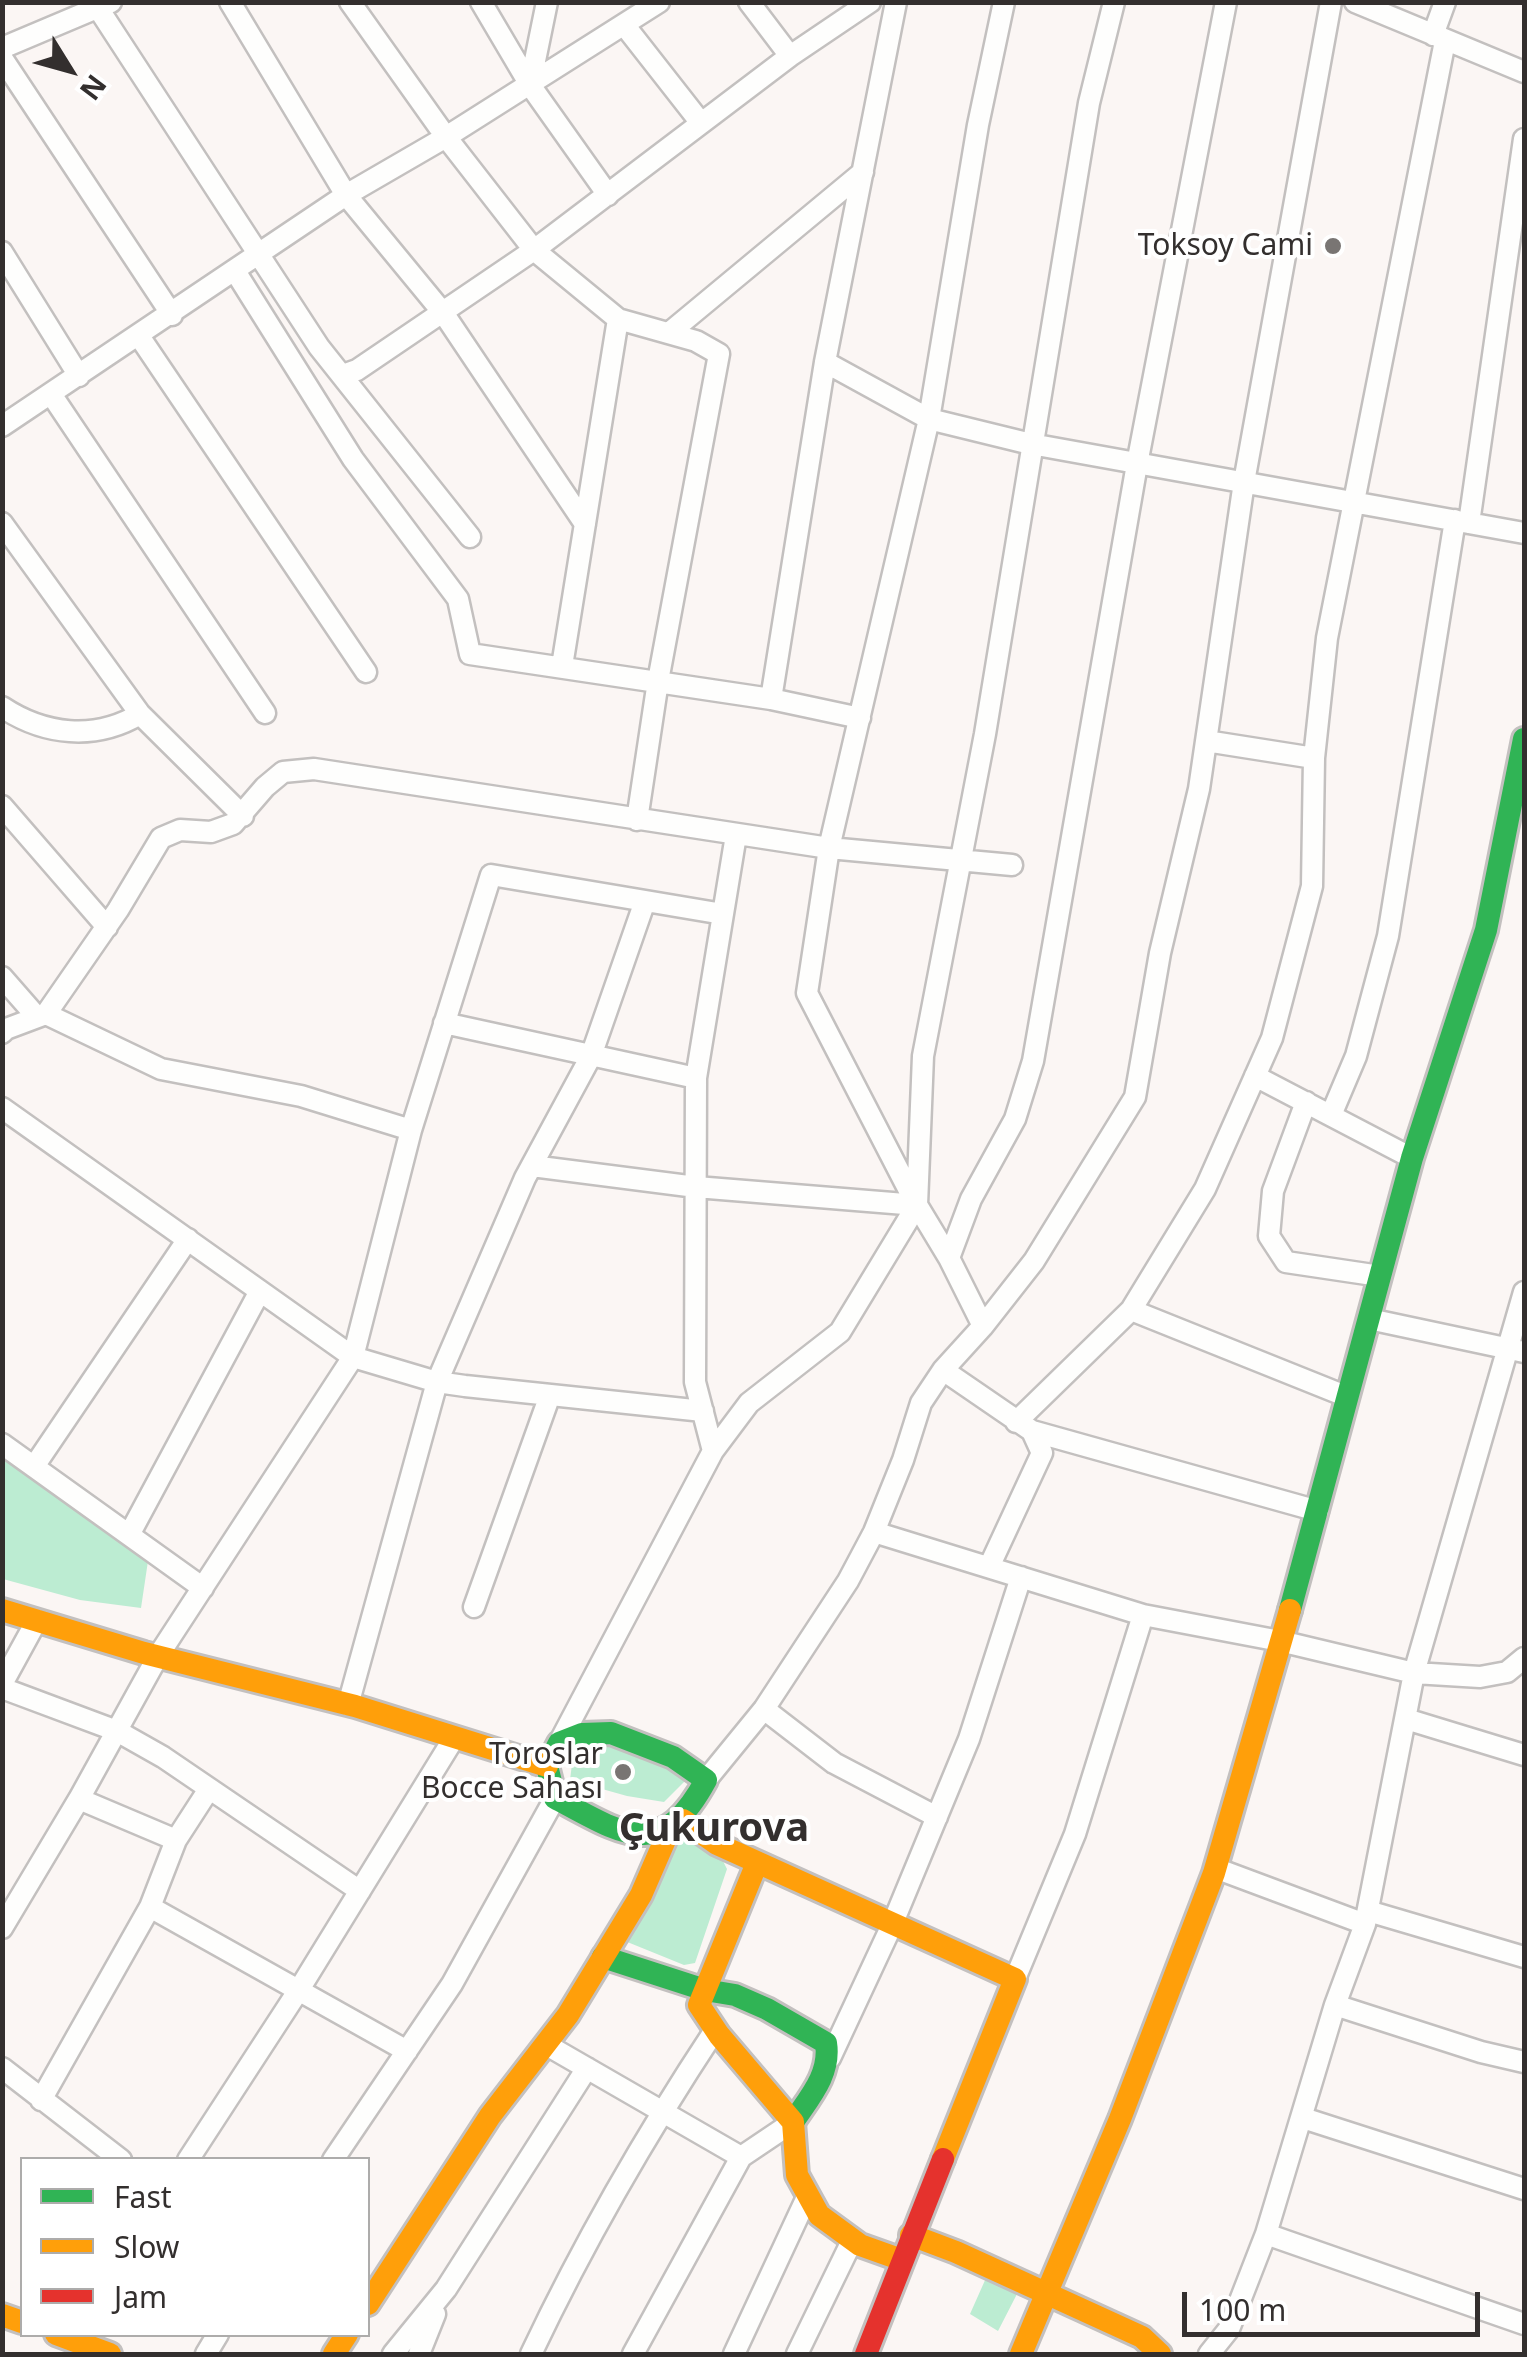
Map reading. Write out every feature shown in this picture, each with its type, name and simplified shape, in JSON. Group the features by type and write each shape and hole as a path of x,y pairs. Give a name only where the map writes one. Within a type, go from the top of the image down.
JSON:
{"street":[{"path":"230,2 346,195 444,314 584,524"},
{"path":"350,2 446,137 534,250 618,318 696,341 718,354 658,681 638,820"},
{"path":"480,2 530,85 608,195"},
{"path":"530,85 546,2"},
{"path":"2,426 346,195 446,137 659,2"},
{"path":"749,2 790,56"},
{"path":"344,375 444,314 790,56 870,2"},
{"path":"771,699 825,362 896,2"},
{"path":"983,1326 807,993 829,848 929,419 978,125 1004,2"},
{"path":"335,2157 452,1984 555,1798 546,1766 713,1450 749,1403 840,1332 917,1206 923,1056 985,734 1089,103 1114,2"},
{"path":"949,1258 972,1199 1015,1119 1033,1060 1137,464 1226,2"},
{"path":"370,2301 490,2116 568,2014 641,1895 676,1826 695,1806 706,1780 764,1709 848,1581 874,1532 921,1403 943,1370 1034,1261 1136,1097 1160,954 1199,789 1244,482 1331,2"},
{"path":"1355,2 1524,72"},
{"path":"1024,1427 1131,1310 1205,1188 1272,1038 1312,886 1314,758 1327,638 1445,2"},
{"path":"2,48 105,6 257,256 319,347 470,537"},
{"path":"625,26 702,123"},
{"path":"2,58 172,315"},
{"path":"1331,1116 1356,1056 1388,936 1462,522 1524,139"},
{"path":"669,334 863,172"},
{"path":"2,252 79,376"},
{"path":"235,271 353,459 458,599 470,654 771,699 860,718"},
{"path":"562,666 618,318"},
{"path":"139,336 366,672"},
{"path":"825,362 929,419 1031,444 1524,533"},
{"path":"51,394 265,713"},
{"path":"2,523 140,714 243,816"},
{"path":"2,707 49,730 120,726 140,714"},
{"path":"1021,2354 1120,2119 1215,1868 1318,1511 1412,1158 1486,930 1524,738"},
{"path":"1206,741 1314,758"},
{"path":"2,1033 41,1016 106,927 162,838 180,830 211,832 234,824 283,772 314,768 829,848 1012,865"},
{"path":"2,806 106,927"},
{"path":"713,1450 695,1382 696,1078 736,835"},
{"path":"2,1928 158,1656 353,1357 411,1130 491,875 722,914"},
{"path":"348,1704 437,1382 532,1166 592,1056 645,901"},
{"path":"2,977 41,1016 161,1069 301,1096 411,1130"},
{"path":"444,1023 696,1078"},
{"path":"1256,1076 1412,1158"},
{"path":"1306,1102 1273,1191 1269,1236 1286,1262 1380,1276"},
{"path":"2,1108 353,1357 437,1382 702,1411"},
{"path":"532,1166 696,1187 917,1206"},
{"path":"34,1465 188,1238"},
{"path":"128,1535 260,1291"},
{"path":"1208,2354 1230,2329 1266,2234 1334,2005 1366,1918 1414,1672 1516,1350 1524,1292"},
{"path":"1131,1310 1348,1397"},
{"path":"1369,1320 1516,1350"},
{"path":"943,1370 1024,1427 1318,1511"},
{"path":"474,1606 550,1395"},
{"path":"988,1568 1042,1453 1024,1427"},
{"path":"2,1444 203,1588"},
{"path":"874,1532 1143,1615 1414,1672 1480,1678 1508,1672 1524,1658"},
{"path":"633,2354 741,2157 793,2122 830,2058 892,1925 969,1739 1021,1578"},
{"path":"2,1610 158,1656 348,1704 546,1766"},
{"path":"866,2354 1076,1834 1143,1615"},
{"path":"37,1620 2,1686 117,1731 360,1891"},
{"path":"764,1709 834,1764 937,1817"},
{"path":"1406,1718 1524,1755"},
{"path":"559,1743 582,1734 611,1733 656,1747 686,1762 706,1780"},
{"path":"190,2157 454,1738"},
{"path":"41,2100 150,1907 176,1840 209,1788"},
{"path":"555,1798 620,1828 650,1836 676,1826 1015,1978"},
{"path":"79,1799 176,1840"},
{"path":"756,1863 699,2004 715,2030 793,2122 797,2174 819,2215 852,2240 902,2260"},
{"path":"1215,1868 1366,1918 1524,1957"},
{"path":"150,1907 407,2051"},
{"path":"603,1957 705,1990 720,1989 826,2043 830,2058"},
{"path":"1334,2005 1524,2062"},
{"path":"530,2354 662,2111 715,2030"},
{"path":"545,2044 741,2157"},
{"path":"2,2068 117,2157"},
{"path":"393,2354 446,2289 586,2068"},
{"path":"1303,2118 1524,2189"},
{"path":"734,2354 808,2195"},
{"path":"1266,2234 1524,2324"},
{"path":"911,2235 1142,2337 1160,2354"},
{"path":"797,2354 852,2240"},
{"path":"419,2354 446,2289"},
{"path":"64,2337 110,2354"}],"green space":[{"path":"2,1458 148,1561 141,1608 80,1600 3,1579"},
{"name":"Toroslar Bocce Sahası","path":"580,1744 625,1744 686,1780 664,1802 570,1780"},
{"path":"678,1833 721,1857 727,1869 695,1963 684,1965 615,1937"},
{"path":"986,2278 1017,2294 998,2331 970,2314"}],"traffic: fast":[{"path":"1290,1610 1412,1158 1486,930 1524,739"},
{"path":"611,1733 673,1757 706,1780 673,1823 657,1832 621,1830 555,1798 547,1766 559,1743 582,1734 611,1733"},
{"path":"603,1957 705,1990 735,1995 826,2043 822,2075 793,2122"}],"traffic: slow":[{"path":"2,1610 144,1653 355,1706 547,1766"},
{"path":"1021,2354 1120,2119 1214,1873 1290,1610"},
{"path":"683,1820 717,1844 1015,1979 943,2159"},
{"path":"370,2301 490,2116 568,2015 641,1895 668,1833"},
{"path":"757,1863 699,2005 719,2035 793,2122 797,2175 819,2215 860,2245 902,2260"},
{"path":"911,2235 1142,2337 1160,2354"},
{"path":"2,2315 20,2321"},
{"path":"64,2337 110,2354"},
{"path":"334,2354 345,2337"}],"traffic: jam":[{"path":"866,2354 943,2159"}],"place":[{"name":"Toksoy Cami","path":"1333,246"},
{"name":"Toroslar Bocce Sahası","path":"623,1772"}],"district":[{"name":"Çukurova","path":"714,1830"}]}
